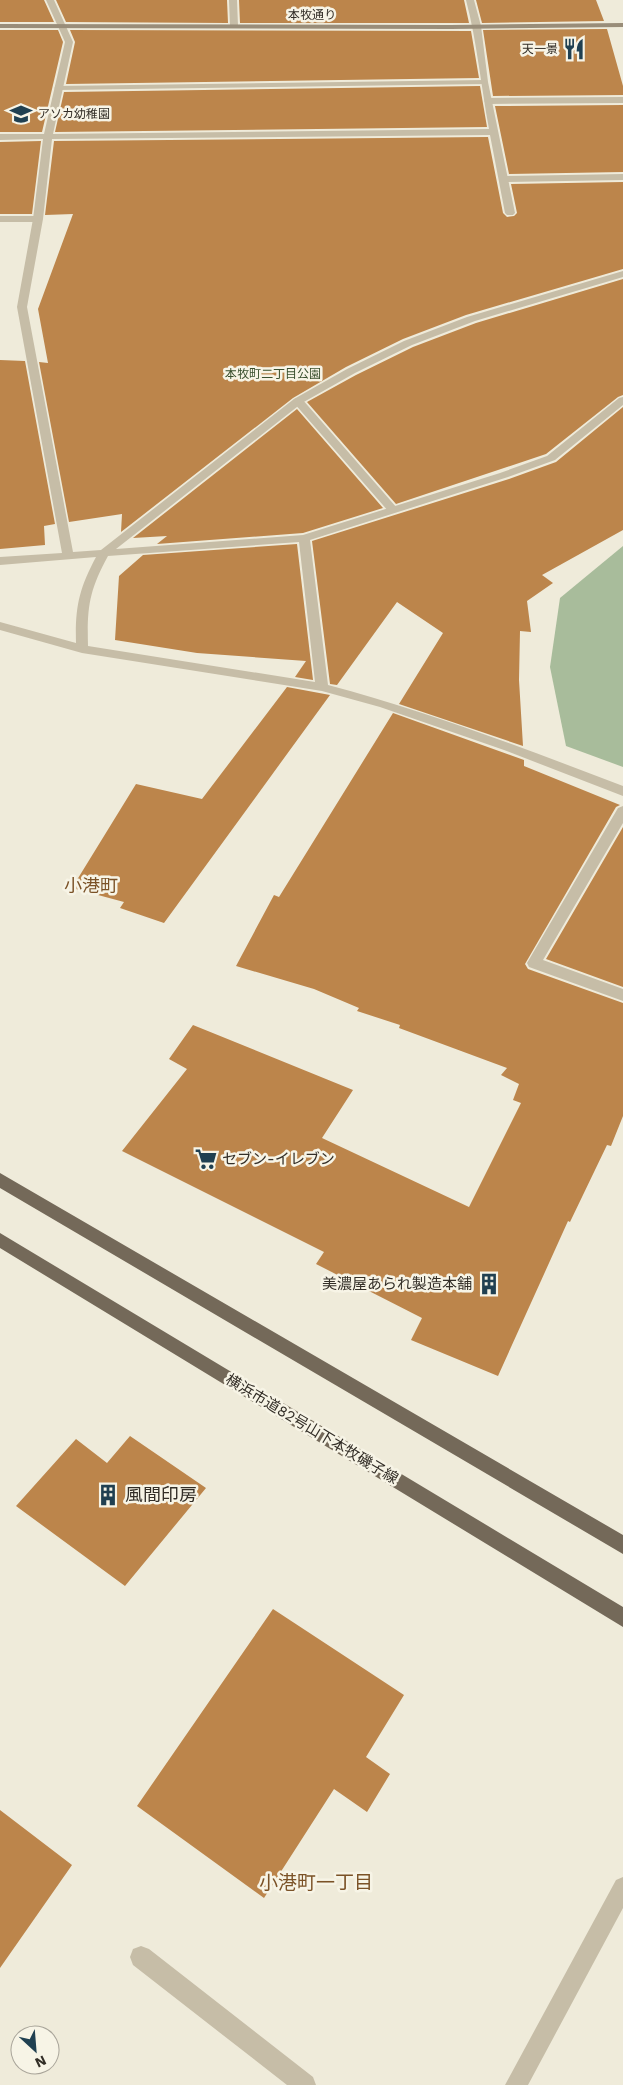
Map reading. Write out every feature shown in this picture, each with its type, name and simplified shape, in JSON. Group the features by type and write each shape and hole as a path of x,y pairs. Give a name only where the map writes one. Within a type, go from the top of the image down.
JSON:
{"main road":[{"path":"0,1180 623,1545"},
{"name":"横浜市道82号山下本牧磯子線","path":"0,1240 623,1618"}],"street":[{"path":"50,0 69,42 48,137 38,219 22,306 68,555"},
{"path":"233,0 234,26"},
{"path":"470,0 477,26 484,82 510,213"},
{"name":"本牧通り","path":"0,26 477,26 623,24"},
{"path":"58,88 484,82"},
{"path":"488,101 623,100"},
{"path":"0,138 494,132"},
{"path":"503,178 623,177"},
{"path":"0,220 38,219"},
{"path":"82,649 81,614 89,581 105,552 298,401 351,371 408,343 470,319 623,274"},
{"path":"0,561 304,538 504,475 551,458 623,400"},
{"path":"298,401 394,510"},
{"path":"304,538 322,687"},
{"path":"1,628 82,649 322,687 384,704 509,747 623,791"},
{"path":"622,813 534,963 623,995"},
{"path":"516,2085 623,1887"},
{"path":"140,1957 305,2085"}],"green space":[{"path":"623,546 623,767 566,746 550,667 560,598"}],"building":[{"path":"0,0 44,0 54,22 0,22"},
{"path":"56,0 227,0 228,23 66,22"},
{"path":"239,0 464,0 469,23 240,23"},
{"path":"476,0 596,0 604,21 482,23"},
{"path":"607,29 623,86 623,95 493,96 483,30"},
{"path":"0,30 58,30 63,42 42,132 0,132"},
{"path":"70,30 471,31 479,78 66,84 75,42"},
{"path":"480,86 487,127 55,132 64,92"},
{"path":"623,105 623,172 509,174 495,106"},
{"path":"488,137 503,213 507,217 514,216 517,213 511,184 623,182 623,269 466,315 403,339 346,367 293,398 121,532 122,514 69,522 39,362 48,363 38,309 73,214 45,215 54,141"},
{"path":"41,141 32,214 0,214 0,142"},
{"path":"623,279 623,395 546,454 396,504 307,402 413,347 476,323"},
{"path":"0,360 25,361 55,524 44,526 45,545 0,549"},
{"path":"623,407 623,530 542,575 553,583 527,601 531,632 520,631 519,680 523,746 399,704 443,633 397,602 337,685 330,684 312,541 509,479 556,462"},
{"path":"297,409 383,508 303,533 157,544 167,536 133,538"},
{"path":"297,544 313,680 295,677 306,661 197,653 115,640 119,576 143,555"},
{"path":"287,687 330,695 164,923 120,908 124,902 72,888 136,784 202,799"},
{"path":"393,713 524,760 524,766 620,805 616,807 525,964 528,969 623,1003 623,1116 611,1146 607,1145 570,1222 568,1221 498,1376 411,1340 422,1318 316,1264 324,1252 122,1151 187,1069 169,1059 193,1025 353,1090 322,1138 469,1207 521,1103 513,1100 519,1084 501,1075 507,1068 399,1028 400,1025 357,1011 359,1008 314,989 236,966 274,895 279,897"},
{"path":"623,827 623,987 546,959"},
{"path":"130,1436 206,1488 125,1586 16,1506 76,1439 107,1463"},
{"path":"273,1609 404,1695 366,1757 390,1774 367,1812 334,1789 264,1898 137,1806"},
{"path":"0,1810 72,1865 0,1968"}],"place":[{"name":"天一景","path":"574,49"},
{"name":"アソカ幼稚園","path":"21,114"},
{"name":"セブン-イレブン","path":"206,1159"},
{"name":"美濃屋あられ製造本舗","path":"489,1284"},
{"name":"風間印房","path":"108,1495"}],"district":[{"name":"小港町","path":"91,886"},
{"name":"小港町一丁目","path":"316,1882"}],"park label":[{"name":"本牧町二丁目公園","path":"273,374"}]}
